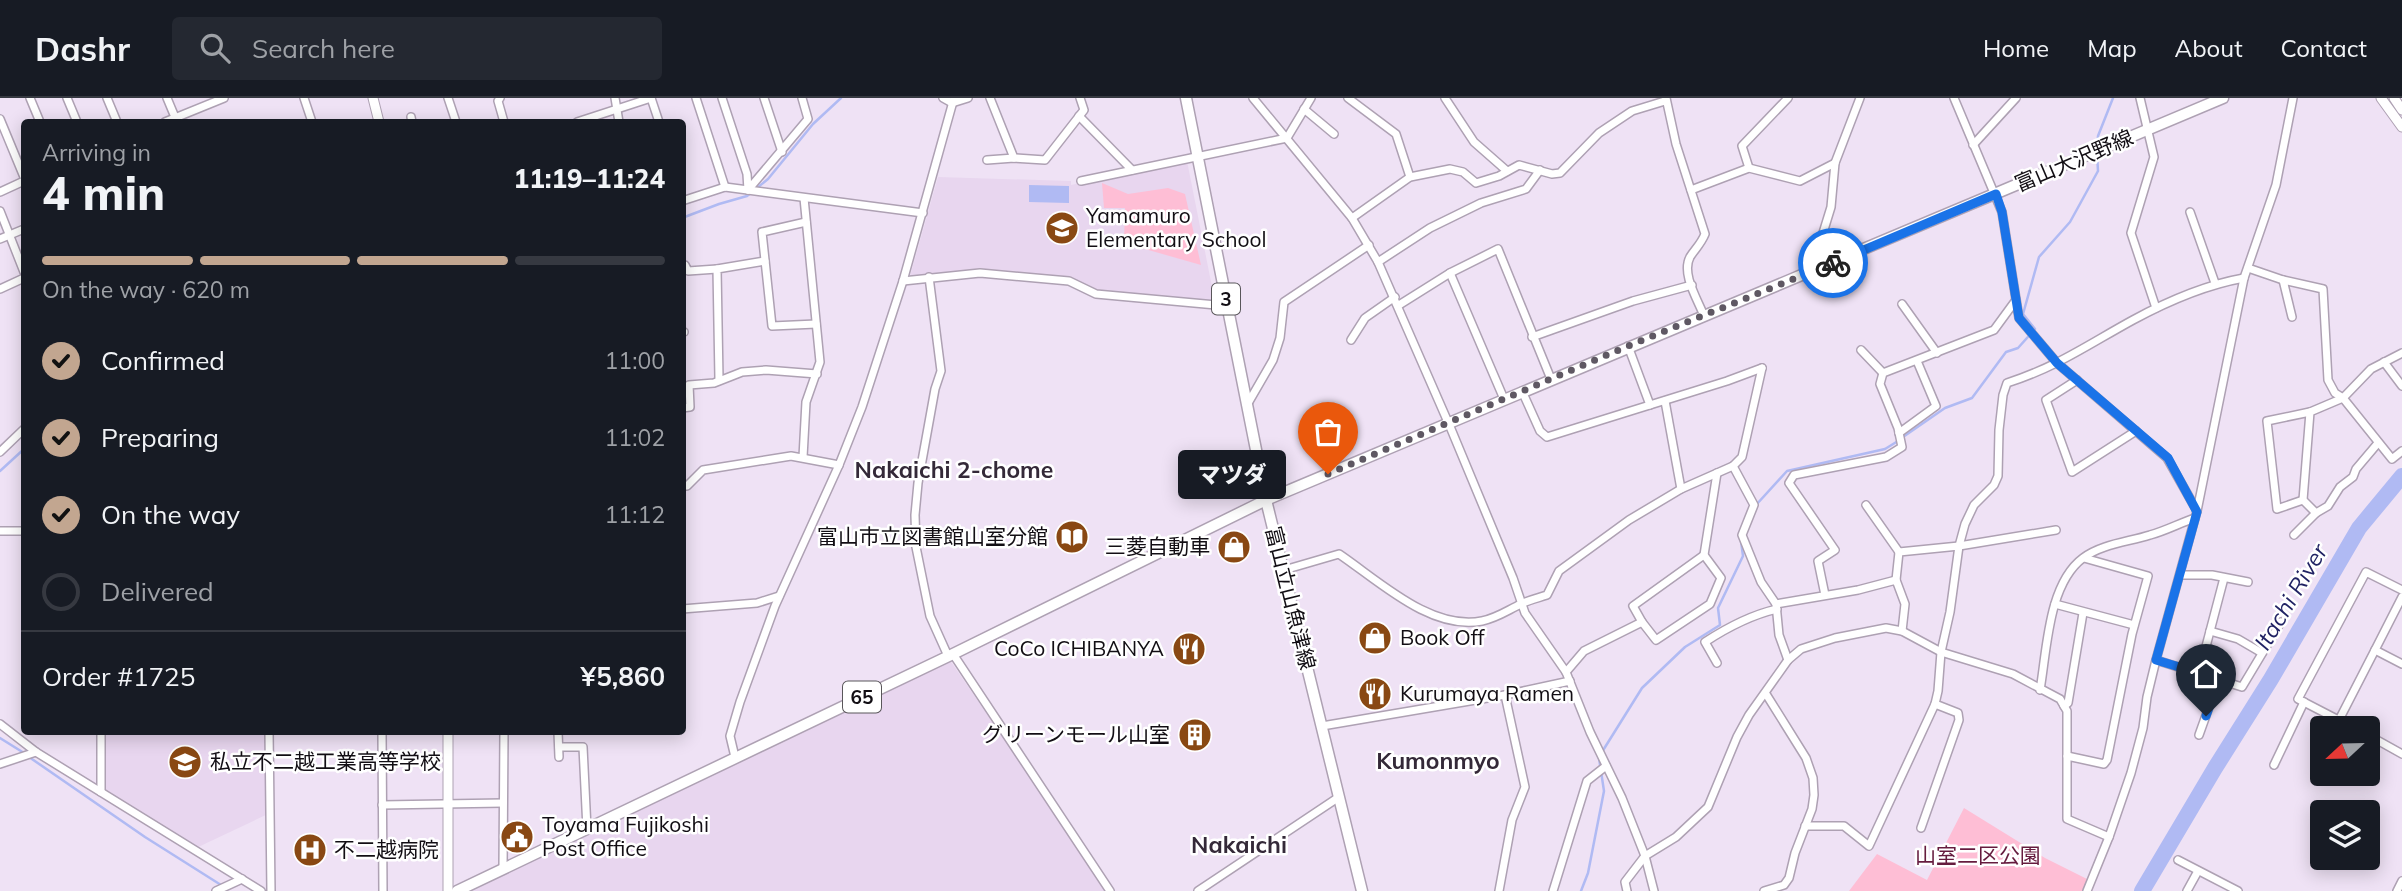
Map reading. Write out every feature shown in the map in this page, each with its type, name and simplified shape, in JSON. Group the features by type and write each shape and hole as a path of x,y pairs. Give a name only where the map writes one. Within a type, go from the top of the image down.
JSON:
{"main road":[{"name":"富山立山魚津線","path":"1186,98 1266,500 1362,891"},
{"name":"富山大沢野線","path":"1266,500 2223,98"},
{"name":"65","path":"457,891 1266,500"}],"street":[{"path":"30,98 39,119"},
{"path":"67,98 76,119"},
{"path":"107,98 116,119"},
{"path":"167,98 176,119"},
{"path":"178,119 224,98"},
{"path":"304,98 311,119"},
{"path":"373,98 378,119"},
{"path":"448,98 455,119"},
{"path":"500,98 498,101 503,119"},
{"path":"615,98 618,119"},
{"path":"587,119 651,98 658,119"},
{"path":"696,98 725,187"},
{"path":"722,98 747,174 748,190"},
{"path":"764,98 782,152"},
{"path":"748,190 808,119 802,98"},
{"path":"943,98 953,101 968,98"},
{"path":"990,98 1014,158"},
{"path":"987,160 1045,160 1084,110 1080,98"},
{"path":"1253,98 1352,218 1378,262 1399,305 1525,613 1566,672 1622,798 1654,891"},
{"path":"1081,181 1287,138 1311,98"},
{"path":"1348,98 1396,134 1410,177"},
{"path":"1445,98 1474,142 1507,172"},
{"path":"1749,168 1742,146 1788,98"},
{"path":"1802,276 1823,233 1831,207 1835,163 1859,98"},
{"path":"1954,98 2002,212 2019,318 2057,363 2168,458 2196,514"},
{"path":"1973,145 2016,98"},
{"path":"2140,98 2154,157 2132,233 2156,308"},
{"path":"2087,891 2109,837 2137,751 2156,660 2196,514 2244,278 2276,184 2293,98"},
{"path":"2381,98 2402,127"},
{"path":"2394,98 2402,110"},
{"path":"1352,218 1410,177 1450,169 1463,172 1476,183 1519,165 1552,174 1560,173 1598,133 1632,111 1665,99 1705,234 1702,244 1690,258 1686,269 1704,316"},
{"path":"735,757 730,736 779,596 839,465 862,407 903,281 953,101"},
{"path":"1304,109 1334,134"},
{"path":"1079,116 1132,170"},
{"path":"0,119 21,172"},
{"path":"1691,190 1749,168 1800,181 1835,163"},
{"path":"1378,262 1430,228 1481,203 1526,189 1540,170"},
{"path":"0,192 21,181"},
{"path":"686,198 725,187 923,213"},
{"path":"803,457 806,402 820,362 804,198"},
{"path":"0,212 21,264"},
{"path":"2190,212 2215,283"},
{"path":"806,222 762,232 772,326 817,324"},
{"path":"0,239 21,230"},
{"path":"1246,406 1273,360 1280,338 1284,302 1368,245"},
{"path":"1399,305 1450,273 1498,249 1551,379"},
{"path":"686,267 688,271 717,269 765,261"},
{"path":"2248,268 2283,280 2323,289 2328,380 2335,393 2343,398 2392,459 2402,451"},
{"path":"717,269 719,379"},
{"path":"1450,273 1504,399"},
{"path":"903,281 980,274 1069,281 1096,294 1227,306"},
{"path":"929,277 941,371 935,389 918,483 915,515 916,547 930,616 950,655 1110,891"},
{"path":"1805,826 1844,826 1869,846 1935,704 1941,652 1965,524 1974,505 1994,485 1998,476 1999,430 2007,383 2057,363 2156,308 2215,283 2244,278"},
{"path":"0,289 21,279"},
{"path":"2283,280 2292,317"},
{"path":"1532,337 1633,300 1692,285"},
{"path":"1351,340 1364,318 1395,297"},
{"path":"1883,373 1994,330 2016,300"},
{"path":"1902,304 1937,353"},
{"path":"1628,346 1650,405"},
{"path":"1861,350 1883,373"},
{"path":"2303,500 2277,509 2267,421 2310,412 2343,398 2371,369 2402,353"},
{"path":"1899,433 1936,406 1917,360"},
{"path":"2384,362 2402,386"},
{"path":"1284,570 1339,554 1424,612 1460,623 1481,621 1547,595 1559,572 1629,520 1681,489 1733,466 1742,457 1762,368 1547,437 1540,431 1522,391"},
{"path":"686,408 690,407 689,385 714,383 742,372 766,370 817,374"},
{"path":"1825,595 1818,561 1835,550 1788,483 1794,475 1886,457 1902,447 1880,384 1883,373"},
{"path":"2077,380 2046,400 2072,472 2136,431"},
{"path":"1664,401 1681,489"},
{"path":"2310,412 2303,500 2316,513"},
{"path":"0,452 21,432"},
{"path":"2294,535 2316,513 2328,506 2340,487 2353,477 2356,469 2378,443"},
{"path":"686,486 703,470 790,456 839,465"},
{"path":"1733,466 1754,505 1742,535 1756,570 1776,607 1779,635 1788,660"},
{"path":"1704,555 1721,578 1710,604 1656,640 1633,606 1704,555 1717,473"},
{"path":"1866,505 1899,552 1896,580 1905,604 1902,631"},
{"path":"2040,690 2055,604 2066,576 2084,558 2119,542 2149,536 2196,514"},
{"path":"1899,552 1959,546 2056,530"},
{"path":"0,531 21,531"},
{"path":"2067,756 2104,764 2107,760 2134,625 2148,576 2084,558"},
{"path":"2331,716 2298,699 2366,572 2402,590"},
{"path":"2180,575 2248,582"},
{"path":"2199,673 2224,578"},
{"path":"1717,663 1705,642 1747,618 1776,607 1896,580"},
{"path":"686,609 757,603 779,596"},
{"path":"2341,716 2402,597"},
{"path":"2055,604 2134,625"},
{"path":"2064,706 2068,703 2083,613"},
{"path":"1566,672 1584,651 1642,622"},
{"path":"2156,660 2242,687 2281,622"},
{"path":"1627,891 1625,881 1644,856 1676,837 1708,807 1737,737 1749,715 1788,660 1801,649 1835,638 1886,628 1902,631 1941,652 2013,674 2060,699 2067,711 2067,819 2109,837"},
{"path":"2210,631 2238,639 2262,653"},
{"path":"2375,650 2402,664"},
{"path":"2199,735 2219,679"},
{"path":"1322,726 1505,695 1570,681"},
{"path":"1764,891 1784,885 1789,878 1814,795 1813,778 1806,758 1766,694"},
{"path":"1499,891 1512,820 1525,787 1505,695"},
{"path":"2274,765 2304,702"},
{"path":"1921,828 1959,720 1958,713 1935,704"},
{"path":"0,724 36,752 261,891"},
{"path":"101,735 101,792"},
{"path":"269,735 271,891"},
{"path":"382,735 383,891"},
{"path":"448,735 448,891"},
{"path":"503,869 504,735"},
{"path":"558,735 559,757"},
{"path":"2380,742 2402,754"},
{"path":"558,747 583,747 587,828"},
{"path":"0,764 36,752"},
{"path":"1553,891 1587,781 1606,766"},
{"path":"1198,891 1339,797"},
{"path":"382,805 503,803"},
{"path":"2178,860 2238,891"},
{"path":"2187,891 2198,871"},
{"path":"216,891 242,879"},
{"path":"2397,891 2402,881"}],"shaded area":[{"name":"Yamamuro Elementary School","path":"1187,161 1215,302 1097,291 1072,277 980,270 910,276 938,177 1071,181 1071,185"},
{"path":"947,656 1109,891 468,891"},
{"name":"私立不二越工業高等学校","path":"101,735 269,735 270,813 194,849 101,792"}],"green space":[{"path":"1102,183 1128,194 1168,188 1185,194 1201,265 1124,243 1125,208 1104,208"},
{"name":"山室二区公園","path":"1964,808 2045,858 2087,879 2082,891 1849,891 1877,854 1927,880"}],"water":[{"path":"1029,185 1069,186 1069,203 1029,202"}],"waterway":[{"path":"686,216 747,196 768,179 813,124 841,98"},
{"path":"2097,148 2098,136 2113,98"},
{"path":"1903,437 1945,408 1972,398 2006,352 2018,348 2035,329 2023,314 2039,257 2070,222 2098,171 2097,154"},
{"path":"1756,505 1787,471 1885,449 1898,441"},
{"path":"0,471 21,452"},
{"name":"Itachi River","path":"2142,891 2359,528 2402,476"},
{"path":"1602,752 1642,688 1685,647 1720,625 1718,608 1743,556 1741,541"},
{"path":"0,738 24,753"},
{"path":"29,757 145,837 221,885"},
{"path":"1581,891 1588,873 1604,791 1599,758"}],"way so far":[{"path":"1328,474 1628,346 1833,263"}],"place":[{"name":"Yamamuro Elementary School","path":"1062,228"},
{"name":"マツダ","path":"1328,474"},
{"name":"富山市立図書館山室分館","path":"1072,537"},
{"name":"三菱自動車","path":"1234,547"},
{"name":"Book Off","path":"1375,638"},
{"name":"CoCo ICHIBANYA","path":"1189,649"},
{"name":"Kurumaya Ramen","path":"1375,694"},
{"name":"グリーンモール山室","path":"1195,735"},
{"name":"私立不二越工業高等学校","path":"185,762"},
{"name":"Toyama Fujikoshi Post Office","path":"517,837"},
{"name":"不二越病院","path":"310,850"}],"district":[{"name":"Nakaichi 2-chome","path":"954,470"},
{"name":"Kumonmyo","path":"1438,761"},
{"name":"Nakaichi","path":"1239,845"}],"route":[{"path":"1833,263 1996,194 2002,212 2019,318 2057,363 2168,458 2197,512 2156,660 2219,679 2206,716"}]}
